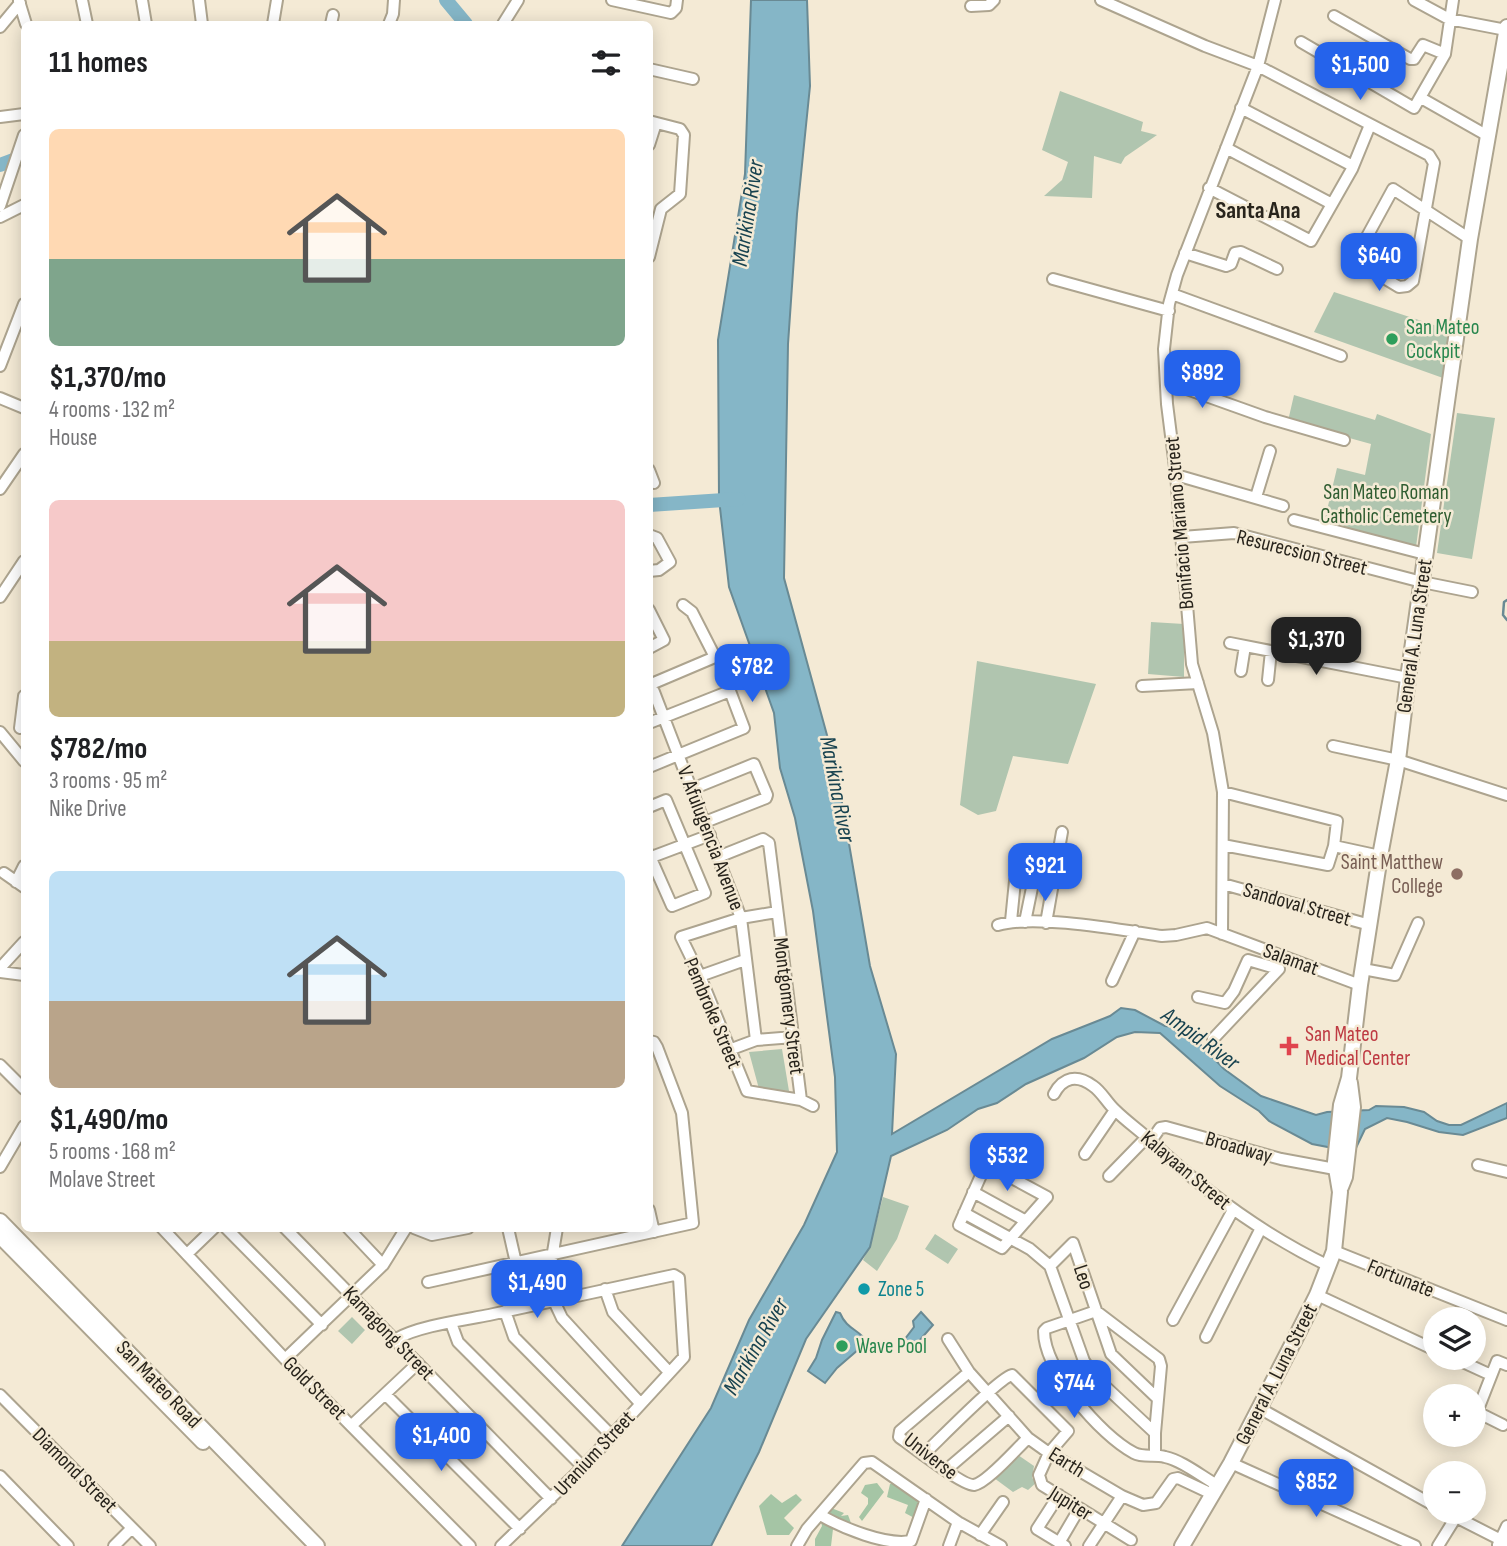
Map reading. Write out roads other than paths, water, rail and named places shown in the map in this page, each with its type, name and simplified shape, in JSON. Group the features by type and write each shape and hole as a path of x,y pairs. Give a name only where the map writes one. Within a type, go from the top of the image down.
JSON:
{"main road":[{"name":"General A. Luna Street","path":"1182,1546 1231,1463 1317,1296 1334,1251 1340,1192 1339,1165 1360,985 1398,760 1470,239 1506,37"},
{"name":"San Mateo Road","path":"0,1222 317,1546"},
{"name":"San Mateo Road","path":"0,1236 304,1546"}],"street":[{"path":"82,0 86,21"},
{"path":"142,0 146,21"},
{"path":"199,0 202,21"},
{"path":"273,21 276,0"},
{"path":"390,21 394,0"},
{"path":"506,21 518,0"},
{"path":"611,0 674,12 677,0"},
{"path":"971,6 989,5 994,0"},
{"path":"1101,0 1205,46 1258,66 1432,158 1434,163 1425,208 1413,281 1399,288 1359,263 1358,253 1393,189 1425,208 1470,239"},
{"name":"Bonifacio Mariano Street","path":"1222,934 1223,792 1213,733 1192,664 1164,349 1168,311 1185,253 1258,66 1275,0"},
{"path":"1414,0 1449,19 1506,37"},
{"path":"1301,42 1416,108 1445,54 1453,0"},
{"path":"19,2 25,21"},
{"path":"0,27 19,2"},
{"path":"1334,16 1410,59 1414,58 1423,44 1445,54"},
{"path":"653,70 693,79"},
{"path":"1421,98 1488,136"},
{"path":"1241,108 1353,166"},
{"path":"0,117 21,114"},
{"path":"653,122 680,129 684,135 680,194 655,207 653,227"},
{"path":"1209,188 1308,240 1313,238 1353,166 1370,125"},
{"path":"0,206 21,148"},
{"path":"1226,148 1332,204"},
{"path":"0,216 21,206"},
{"path":"1185,253 1226,266 1231,264 1235,253 1241,252 1277,269"},
{"path":"1053,279 1168,311"},
{"path":"1172,294 1341,356"},
{"path":"0,366 21,312"},
{"path":"1167,382 1265,417 1343,440"},
{"path":"0,398 21,407"},
{"path":"1256,497 1270,452"},
{"path":"0,489 21,458"},
{"path":"1176,475 1283,506"},
{"path":"1294,520 1425,554"},
{"name":"Resurecsion Street","path":"1182,537 1234,533 1422,582 1472,592"},
{"path":"653,536 657,538 670,562 659,570 653,571"},
{"path":"0,597 21,575"},
{"path":"653,683 715,657 692,612 683,605"},
{"path":"653,618 664,640 653,646"},
{"path":"1230,643 1408,678"},
{"path":"1241,671 1245,646"},
{"path":"1268,680 1271,651"},
{"path":"1142,686 1198,683"},
{"path":"653,721 730,691 744,728 653,766"},
{"name":"V. Afulugencia Avenue","path":"653,694 741,918 756,1040"},
{"path":"0,729 21,728"},
{"path":"0,729 21,757"},
{"path":"1333,746 1398,760 1507,795"},
{"path":"692,789 754,764 767,795 766,798 705,822"},
{"path":"1223,792 1336,819 1331,862 1325,865 1223,845"},
{"path":"653,805 666,800 705,892 671,905 653,864"},
{"path":"1046,923 1062,832"},
{"path":"653,856 710,835"},
{"name":"Montgomery Street","path":"718,857 763,839 769,843 801,1100"},
{"path":"1334,846 1380,856"},
{"path":"4,873 20,884"},
{"path":"1025,922 1034,878"},
{"path":"999,925 1012,921 1015,881"},
{"name":"Sandoval Street","path":"1223,884 1370,925"},
{"path":"741,918 777,912"},
{"name":"Pembroke Street","path":"741,918 681,937 700,976 745,1088 750,1092 801,1100"},
{"name":"Salamat","path":"1012,921 1135,931 1162,936 1207,928 1360,985"},
{"path":"1363,969 1395,975 1418,923"},
{"path":"1112,981 1135,931"},
{"path":"21,946 0,970 21,974"},
{"path":"1213,1040 1279,969 1284,957"},
{"path":"700,976 745,960"},
{"path":"1198,997 1225,1003 1234,991 1248,960 1279,969"},
{"path":"729,1050 756,1040 794,1037"},
{"path":"428,1282 690,1225 694,1220 682,1113 653,1042"},
{"path":"0,1065 21,1085"},
{"name":"Kalayaan Street","path":"1054,1094 1060,1083 1066,1080 1079,1080 1094,1086 1115,1110 1233,1210 1286,1246 1329,1266"},
{"path":"801,1100 813,1107"},
{"path":"1085,1154 1115,1110"},
{"name":"Broadway","path":"1149,1139 1160,1128 1166,1127 1280,1159 1339,1165"},
{"path":"0,1167 21,1131"},
{"path":"1109,1176 1149,1139"},
{"path":"1478,1164 1507,1172"},
{"path":"984,1165 1046,1196 1047,1200 1000,1248 959,1225 973,1192 984,1165"},
{"path":"973,1192 1027,1221"},
{"path":"1173,1320 1233,1210"},
{"path":"653,1228 654,1232"},
{"path":"1206,1337 1260,1230"},
{"name":"Gold Street","path":"166,1232 285,1359 470,1546"},
{"path":"187,1254 210,1232"},
{"path":"230,1232 322,1325"},
{"name":"Kamagong Street","path":"289,1232 551,1499"},
{"path":"352,1232 383,1265"},
{"path":"285,1359 383,1265 404,1232"},
{"path":"424,1232 432,1235 447,1232"},
{"path":"509,1232 516,1264"},
{"path":"556,1232 551,1270 554,1300 564,1323 640,1403"},
{"path":"610,1232 612,1241"},
{"path":"1012,1238 1030,1248 1050,1266 1084,1361 1094,1376 1154,1433"},
{"name":"Leo","path":"1050,1266 1073,1243 1111,1354 1157,1398"},
{"name":"Fortunate","path":"1334,1251 1507,1320"},
{"name":"Uranium Street","path":"501,1546 583,1467 684,1357 679,1278 674,1275 605,1289"},
{"path":"396,1339 450,1323 605,1289 613,1312 669,1372"},
{"path":"1317,1296 1423,1345"},
{"path":"505,1311 514,1337 612,1436"},
{"path":"1155,1454 1154,1433 1161,1366 1159,1359 1097,1311 1047,1328 1044,1331 1054,1366 1062,1382 1093,1417 1132,1452 1168,1457 1214,1489"},
{"path":"450,1323 458,1342 583,1467"},
{"name":"Earth","path":"948,1339 968,1372 1028,1438 1122,1496 1150,1506 1156,1503 1173,1479 1178,1478 1214,1489"},
{"path":"1503,1425 1477,1413 1497,1361 1507,1364"},
{"path":"352,1425 418,1363"},
{"path":"1480,1370 1491,1375"},
{"name":"Universe","path":"968,1372 900,1431 900,1437 946,1471 975,1485 985,1479 1028,1438"},
{"path":"923,1455 1007,1375 1012,1375 1068,1431 1049,1453"},
{"path":"385,1394 520,1529"},
{"name":"Diamond Street","path":"0,1395 150,1546"},
{"path":"1259,1408 1423,1499"},
{"path":"946,1471 1009,1416"},
{"name":"Jupiter","path":"1049,1453 1038,1475 1042,1485 1131,1540"},
{"path":"797,1546 807,1530 863,1463 868,1461 1001,1546"},
{"path":"1231,1463 1415,1546"},
{"path":"0,1476 68,1546"},
{"path":"1059,1495 1037,1530 1062,1544 1079,1509"},
{"path":"1089,1546 1122,1496"},
{"path":"820,1515 862,1534 899,1545 911,1541 916,1533 926,1499"},
{"path":"980,1535 1003,1502"},
{"path":"949,1546 958,1521"},
{"path":"1438,1546 1447,1524"},
{"path":"1467,1524 1502,1543 1507,1525"},
{"path":"114,1546 132,1528"}],"water":[{"name":"Marikina River","path":"751,0 807,0 810,86 788,344 784,578 836,768 870,966 896,1054 892,1134 1052,1039 1110,1016 1121,1008 1135,1010 1165,1026 1174,1027 1177,1033 1199,1043 1224,1069 1261,1096 1316,1115 1369,1110 1376,1106 1404,1107 1424,1112 1449,1125 1461,1125 1507,1103 1507,1118 1463,1135 1439,1132 1387,1118 1365,1129 1354,1152 1312,1144 1269,1121 1259,1111 1220,1086 1160,1033 1135,1032 1117,1037 1084,1058 1026,1084 997,1103 978,1109 947,1130 891,1156 870,1247 806,1339 759,1452 711,1546 622,1546 711,1408 749,1320 804,1225 837,1152 835,1077 813,911 795,818 780,768 774,713 729,587 719,499 718,340 745,174"},
{"name":"Wave Pool","path":"836,1312 867,1342 837,1368 825,1383 808,1371"},
{"path":"921,1312 933,1325 913,1348 905,1339 914,1327 913,1321"}],"waterway":[{"path":"446,0 464,21"},
{"path":"0,165 21,157"},
{"path":"653,505 739,499"},
{"path":"1507,600 1504,602 1503,615 1507,620"}],"place":[{"name":"San Mateo Cockpit","path":"1392,339"},
{"name":"Saint Matthew College","path":"1457,874"},
{"name":"San Mateo Medical Center","path":"1289,1046"},
{"name":"Zone 5","path":"864,1289"},
{"name":"Wave Pool","path":"842,1346"}],"district":[{"name":"Santa Ana","path":"1258,210"}],"park label":[{"name":"San Mateo Roman Catholic Cemetery","path":"1386,504"}],"water label":[{"name":"Ampid River","path":"1201,1038"}]}
